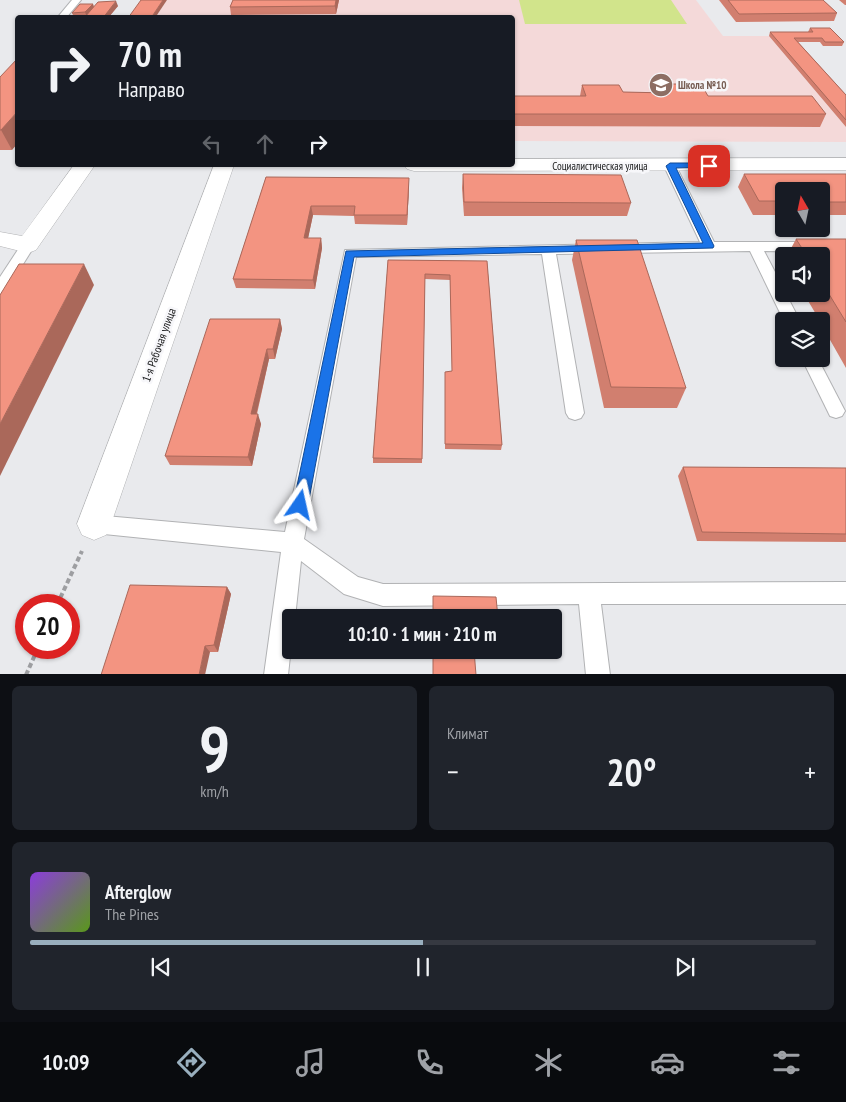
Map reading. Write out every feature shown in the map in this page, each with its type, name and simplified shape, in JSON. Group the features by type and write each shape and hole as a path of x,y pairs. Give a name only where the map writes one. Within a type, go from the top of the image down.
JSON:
{"street":[{"name":"Социалистическая улица","path":"515,165 846,164"},
{"path":"0,239 28,246 84,167"},
{"name":"1-я Рабочая улица","path":"94,524 223,167"}],"lane":[{"path":"64,15 77,0"},
{"path":"670,166 709,246"},
{"path":"0,289 28,246"},
{"path":"276,674 293,544 350,253 709,246 846,246"},
{"path":"755,247 788,312"},
{"path":"548,249 575,413"},
{"path":"814,367 836,411"},
{"path":"94,524 293,544 324,564 352,586 383,595 846,593"},
{"path":"589,593 598,674"}],"path":[{"path":"63,594 94,524"},
{"path":"26,674 33,659"}],"shaded area":[{"name":"Школа №10","path":"167,0 696,0 723,36 769,36 846,127 846,142 515,141 515,15 157,15"}],"green space":[{"path":"519,0 671,0 687,24 525,24"}],"building":[{"path":"141,0 163,0 153,15 130,15"},
{"path":"233,0 336,0 335,6 230,7"},
{"path":"728,0 823,0 837,13 739,14"},
{"path":"116,1 105,15 87,15 98,2"},
{"path":"80,4 93,4 85,12 72,13"},
{"path":"810,28 830,28 844,42 825,42 822,38 794,38 846,95 846,120 770,32 813,32"},
{"path":"15,61 15,114 1,130 0,130 0,77"},
{"path":"664,84 701,84 708,96 812,96 826,114 515,114 515,96 586,96 582,85 619,85 623,92 668,93"},
{"path":"463,174 621,175 631,203 464,202"},
{"path":"744,174 846,174 846,202 830,202 830,182 775,182 775,201 759,201"},
{"path":"266,177 409,178 407,215 354,215 355,206 311,206 304,238 321,238 313,280 233,279"},
{"path":"796,239 846,239 846,322 830,296 830,247 801,247"},
{"path":"576,240 637,240 686,388 611,387"},
{"path":"388,260 487,261 502,445 445,444 445,372 452,371 450,275 425,274 422,459 373,458"},
{"path":"19,264 84,264 0,424 0,295"},
{"path":"210,319 280,319 273,349 267,349 251,414 258,414 248,457 165,456"},
{"path":"683,467 846,468 846,534 702,532"},
{"path":"130,585 227,587 214,645 205,646 199,674 101,674"},
{"path":"433,596 496,597 497,609 433,609"},
{"path":"433,659 475,659 476,674 433,674"}],"place":[{"name":"Школа №10","path":"661,85"}],"route":[{"path":"300,505 350,253 709,246 670,166 709,166"}]}
